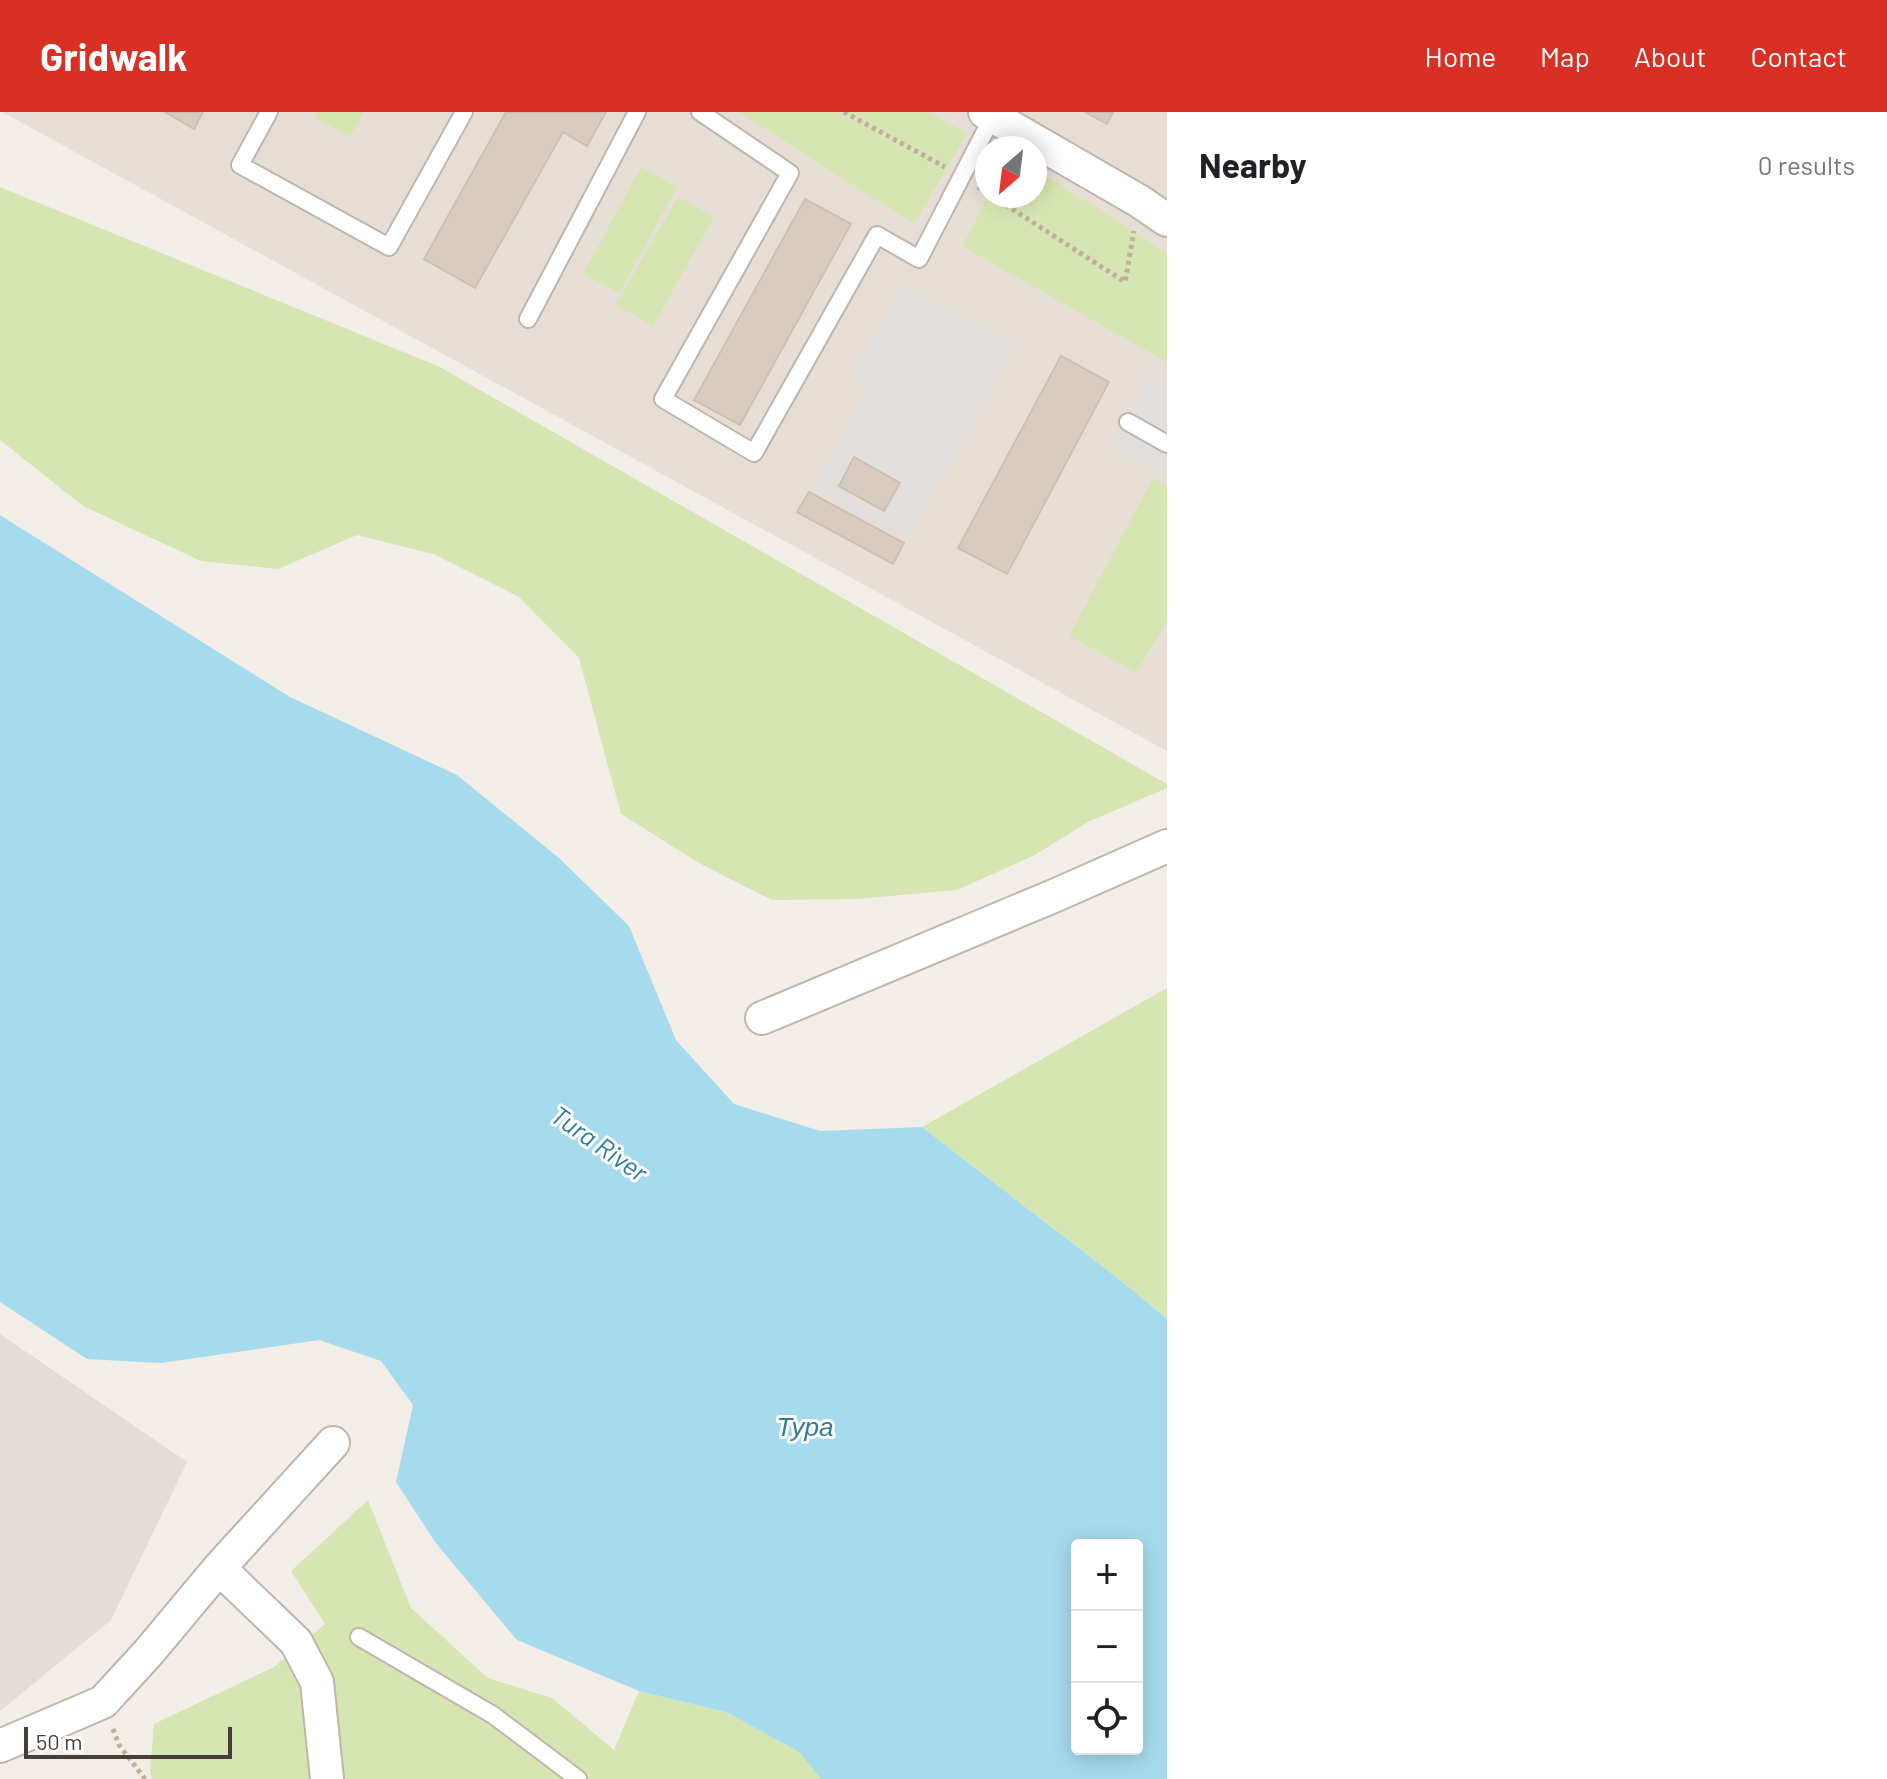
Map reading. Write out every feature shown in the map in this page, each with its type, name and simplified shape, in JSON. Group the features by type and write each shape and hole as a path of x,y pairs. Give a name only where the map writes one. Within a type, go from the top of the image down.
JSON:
{"street":[{"path":"989,114 1167,220"},
{"path":"762,1018 1167,846"},
{"path":"0,1746 103,1702 333,1443"},
{"path":"219,1568 296,1642 317,1682 327,1779"}],"lane":[{"path":"269,112 240,165 389,247 464,112"},
{"path":"528,319 637,112"},
{"path":"700,112 790,173 663,399 754,453 877,235 919,259 962,177 989,114"},
{"path":"1128,422 1167,444"},
{"path":"359,1637 493,1715 578,1779"}],"path":[{"path":"844,112 975,185"},
{"path":"1011,208 1125,282 1139,201"},
{"path":"103,1702 119,1745 145,1779"}],"shaded area":[{"path":"2,112 1167,112 1167,751"},
{"path":"902,285 1014,346 907,541 812,489 867,389 850,379"},
{"path":"1149,376 1167,386 1167,477 1111,446"},
{"path":"0,1334 187,1462 111,1620 0,1711"}],"green space":[{"path":"317,112 364,112 350,137 314,117"},
{"path":"739,112 927,112 967,133 914,224"},
{"path":"641,167 677,187 619,293 583,274"},
{"path":"1047,177 1167,253 1167,362 962,246 982,208 1047,208"},
{"path":"0,187 440,367 1167,784 1167,788 1088,822 1035,855 957,890 857,899 772,900 699,863 621,814 579,658 519,597 433,554 357,535 278,569 201,561 83,506 0,440"},
{"path":"678,197 714,217 653,326 616,305"},
{"path":"1153,478 1167,486 1167,622 1136,672 1069,636"},
{"path":"1167,988 1167,1319 922,1127"},
{"path":"368,1500 411,1608 488,1678 552,1698 614,1750 639,1691 726,1712 799,1752 821,1779 152,1779 154,1724 274,1667 325,1624 291,1571"}],"water":[{"name":"Тура","path":"0,515 290,697 457,775 559,858 629,926 676,1040 734,1104 820,1131 922,1127 1167,1319 1167,1779 821,1779 799,1752 726,1712 639,1691 517,1640 435,1542 396,1482 413,1405 381,1361 319,1340 161,1363 87,1359 0,1302"}],"building":[{"path":"165,112 203,112 194,129"},
{"path":"506,112 606,112 587,146 563,132 475,288 424,259"},
{"path":"1085,112 1113,112 1107,124"},
{"path":"805,199 851,224 740,425 694,400"},
{"path":"1061,356 1109,382 1007,574 958,548"},
{"path":"854,457 900,483 884,511 839,486"},
{"path":"809,492 904,543 893,564 797,512"}],"water label":[{"name":"Tura River","path":"599,1144"}]}
